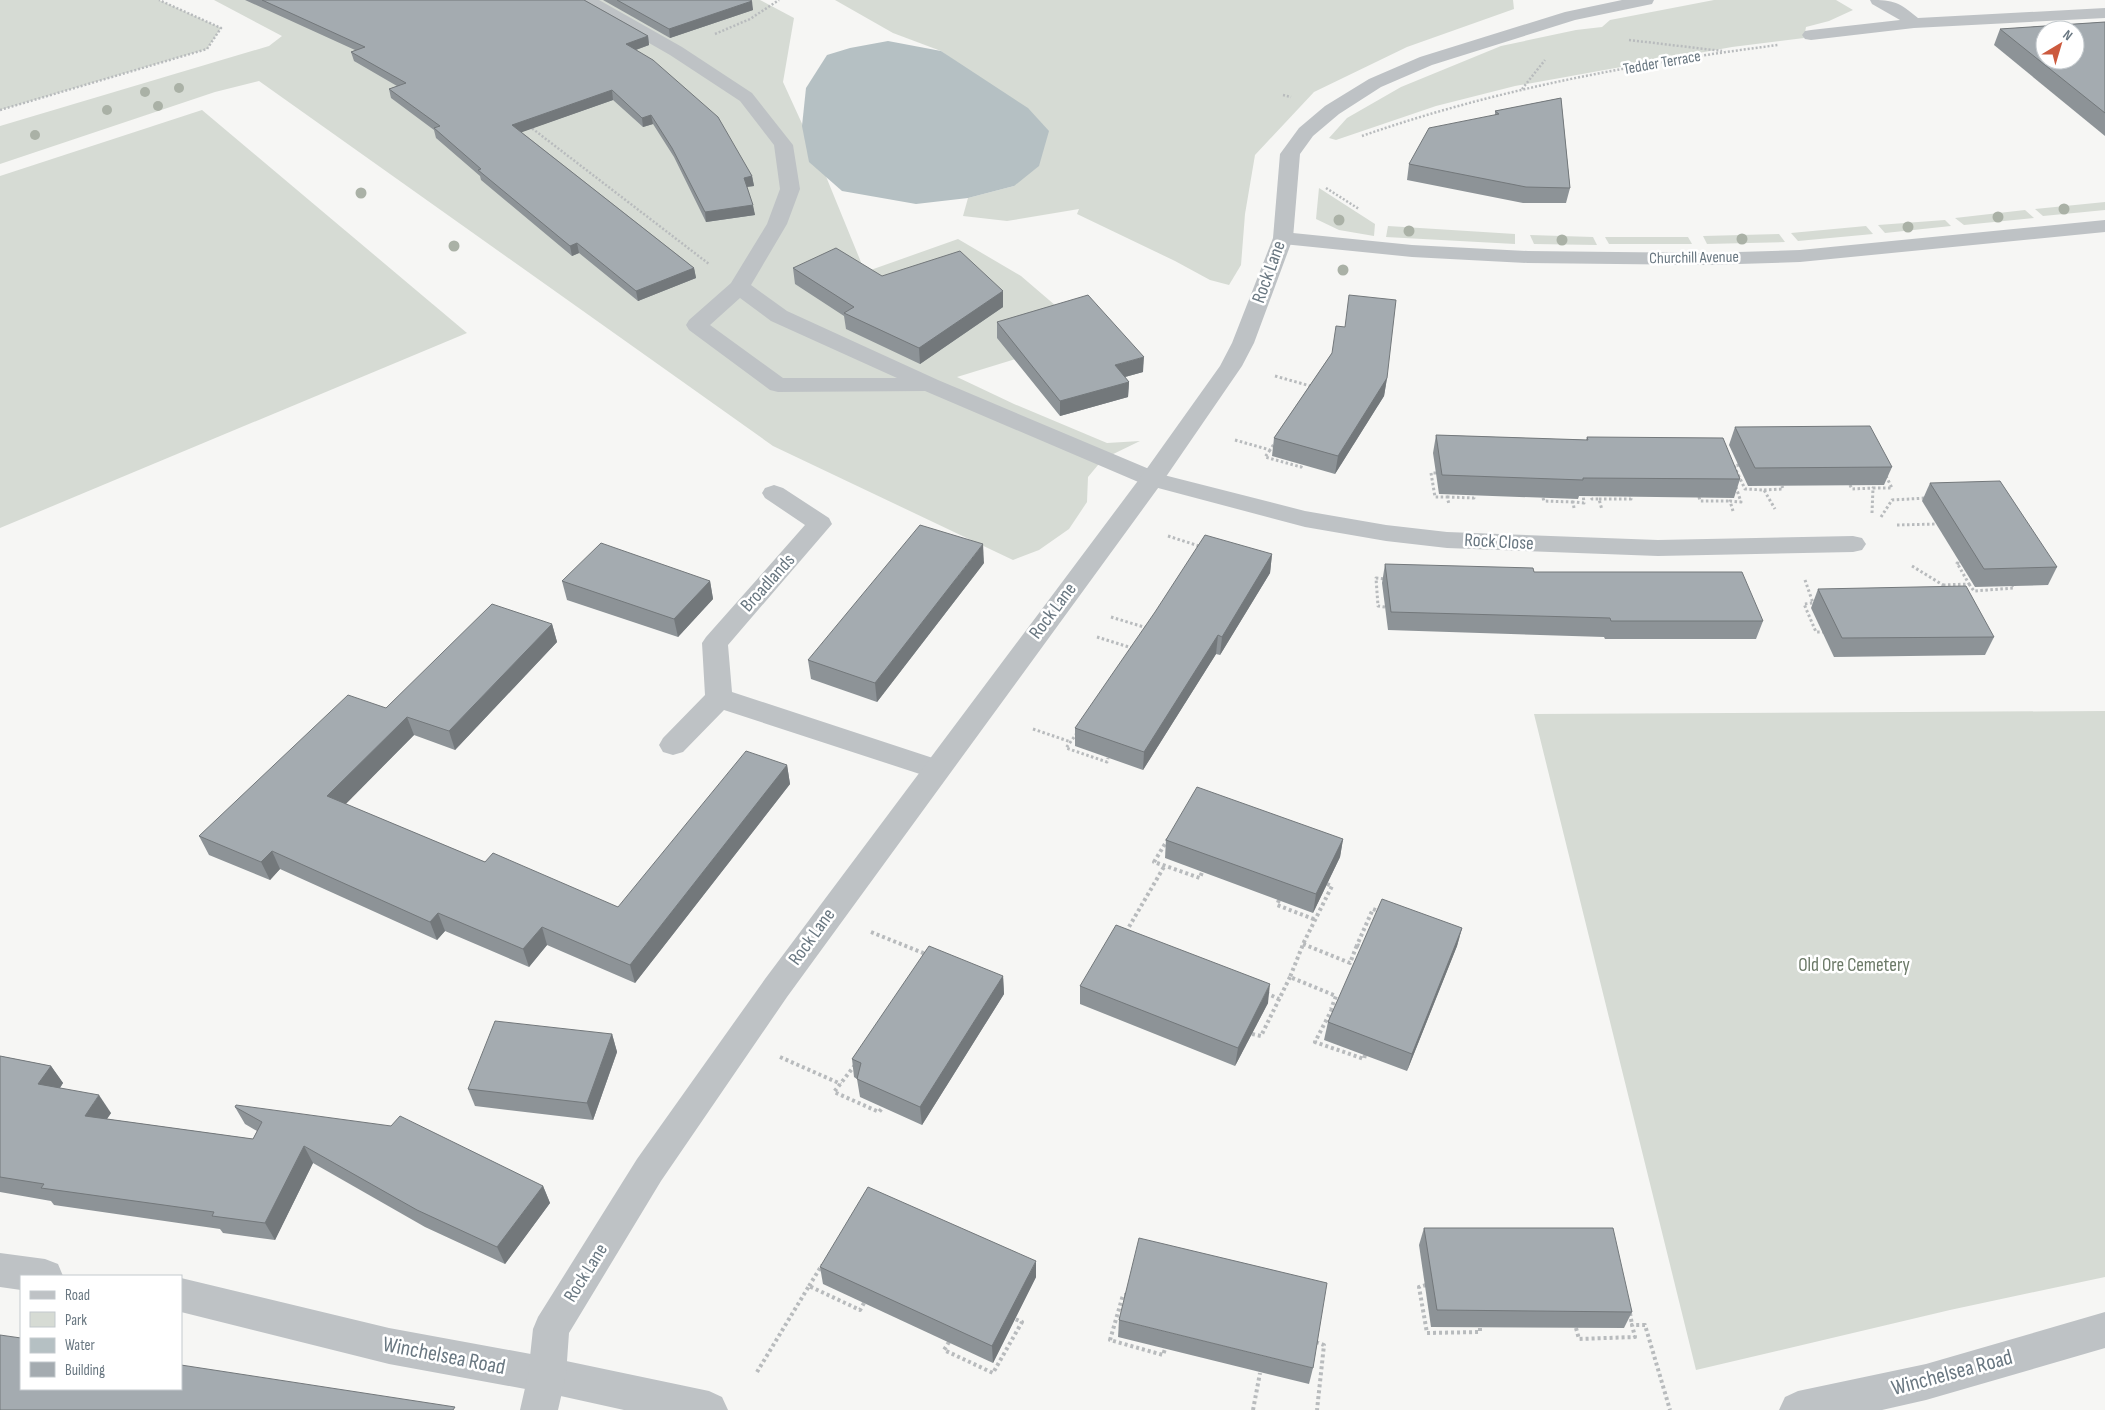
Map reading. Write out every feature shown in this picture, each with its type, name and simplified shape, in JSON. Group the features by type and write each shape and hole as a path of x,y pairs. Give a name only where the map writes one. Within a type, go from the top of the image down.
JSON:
{"street":[{"path":"586,0 676,51 746,97 783,145 790,188 777,224 739,287 697,325 778,386 930,385"},
{"name":"Rock Lane","path":"539,1410 547,1375 551,1330 649,1170 828,915 1152,479 1230,366 1243,343 1283,238 1290,154 1306,132 1332,110 1375,83 1426,61 1571,16 1646,0"},
{"path":"1878,0 1900,10 1914,23"},
{"path":"1812,35 1914,23 2105,14"},
{"name":"Churchill Avenue","path":"1283,238 1404,251 1538,257 1705,259 1800,256 2105,226"},
{"name":"Rock Close","path":"739,287 779,316 930,385 1152,479 1305,519 1386,533 1447,540 1658,548 1853,544"},
{"name":"Broadlands","path":"719,698 715,643 820,524 774,493"},
{"path":"673,746 719,698 935,769"},
{"path":"0,1270 38,1275"},
{"name":"Winchelsea Road","path":"182,1295 390,1346 547,1375 709,1410"},
{"name":"Winchelsea Road","path":"1798,1410 1926,1382 2105,1330"}],"path":[{"path":"0,110 207,48 221,28 159,0"},
{"path":"676,51 750,19 779,0"},
{"name":"Tedder Terrace","path":"1356,138 1408,118 1522,89 1725,52 1810,40 1812,35"},
{"path":"1626,39 1725,52"},
{"path":"1522,89 1550,53"},
{"path":"527,125 739,287"},
{"path":"1324,186 1364,213"},
{"path":"1275,376 1315,388 1310,394"},
{"path":"1235,440 1270,450"},
{"path":"1278,440 1266,457 1301,467 1302,465"},
{"path":"1739,466 1734,466 1745,489 1784,489 1782,486"},
{"path":"1850,485 1852,489 1892,488 1884,472"},
{"path":"1435,496 1431,473 1436,473"},
{"path":"1735,485 1741,502"},
{"path":"1581,487 1584,503"},
{"path":"1872,513 1874,488"},
{"path":"1764,490 1778,515"},
{"path":"1590,491 1592,499"},
{"path":"1447,498 1474,498 1474,495"},
{"path":"1598,499 1631,500 1630,496"},
{"path":"1699,497 1700,501 1730,501"},
{"path":"1543,498 1544,501 1573,502"},
{"path":"1881,516 1892,500 1928,498"},
{"path":"1897,525 1937,524"},
{"path":"1168,536 1204,547 1198,555"},
{"path":"1961,564 1957,563 1974,591 2014,588 2012,586"},
{"path":"1912,566 1943,585 1948,594"},
{"path":"1376,578 1378,606 1385,607"},
{"path":"1943,585 1969,584"},
{"path":"1813,603 1821,603"},
{"path":"1804,604 1816,632 1822,632"},
{"path":"1111,616 1149,628"},
{"path":"1144,636 1153,623"},
{"path":"1097,638 1140,651"},
{"path":"1128,655 1132,649"},
{"path":"1033,729 1072,742"},
{"path":"1080,730 1066,748 1107,762 1108,758"},
{"path":"1168,838 1154,862 1200,878 1202,872"},
{"path":"1122,940 1165,865"},
{"path":"1252,1034 1261,1036 1290,978 1297,952 1316,920 1332,886 1327,884"},
{"path":"1279,900 1277,905 1316,920"},
{"path":"1303,944 1350,963 1373,909 1382,912"},
{"path":"828,915 935,958"},
{"path":"1357,945 1366,948"},
{"path":"921,962 926,954"},
{"path":"1290,978 1336,996 1315,1042 1364,1059 1365,1055"},
{"path":"1263,992 1279,998"},
{"path":"1331,1009 1338,1011"},
{"path":"740,1039 841,1084"},
{"path":"860,1058 834,1092 880,1112 883,1107"},
{"path":"758,1372 823,1264"},
{"path":"1426,1285 1419,1287 1427,1333 1480,1332 1480,1327"},
{"path":"809,1286 860,1310 864,1303"},
{"path":"1128,1295 1123,1295 1110,1340 1163,1355 1165,1349"},
{"path":"1576,1328 1579,1339 1635,1337 1628,1307"},
{"path":"949,1342 944,1350 993,1373 1022,1322 1015,1319"},
{"path":"1632,1325 1645,1325 1670,1410"},
{"path":"1316,1342 1324,1345 1317,1410"},
{"path":"1253,1410 1260,1373"}],"green space":[{"path":"0,0 159,0 221,28 207,49 0,110"},
{"path":"214,0 760,0 794,18 783,82 825,174 865,272 958,239 1021,276 1091,336 957,377 1014,404 1107,443 1140,441 1103,459 1088,477 1087,502 1069,529 1039,550 1013,560 773,446 259,81 215,92 0,164 0,126 269,46 282,36"},
{"path":"835,0 1513,0 1514,9 1407,47 1314,92 1255,155 1245,214 1241,265 1229,285 1210,280 1077,214 1079,209 1007,221 963,216 968,198 1014,186 970,72 941,51 893,33"},
{"path":"1714,0 1836,0 1853,10 1829,21 1806,27 1804,38 1732,47 1515,86 1436,106 1336,140 1329,138 1347,118 1401,87 1501,46 1576,30 1602,27 1610,20"},
{"path":"202,110 467,333 0,528 0,176"},
{"path":"1319,188 1375,224 1374,236 1339,230 1316,219"},
{"path":"2105,202 2105,210 2043,216 2035,209"},
{"path":"2025,210 2034,218 1964,225 1955,218"},
{"path":"1945,220 1951,226 1885,233 1878,225"},
{"path":"1388,226 1515,234 1515,244 1386,237"},
{"path":"1866,226 1873,234 1798,241 1791,233"},
{"path":"1779,234 1785,242 1707,244 1703,236"},
{"path":"1530,235 1593,237 1597,245 1534,244"},
{"path":"1605,237 1688,237 1692,244 1609,244"},
{"name":"Old Ore Cemetery","path":"2105,711 2105,1277 1950,1310 1696,1370 1534,714"}],"water":[{"path":"888,41 941,51 1028,108 1049,131 1039,166 1014,186 968,198 916,204 842,191 809,162 802,126 806,88 827,55 850,48"}],"building":[{"path":"262,0 584,0 648,36 626,44 653,60 718,117 752,176 744,178 753,205 705,212 672,148 651,115 642,118 612,90 512,125 694,268 636,291 577,243 570,246 478,170 481,169 434,128 440,126 389,89 406,83 351,52 365,47"},
{"path":"617,0 750,0 752,1 669,29"},
{"path":"2105,22 2105,113 2051,70 2085,70 2085,23"},
{"path":"2035,27 2035,57 2000,29"},
{"path":"1561,98 1570,188 1526,187 1409,164 1429,128 1499,114 1495,111"},
{"path":"836,248 882,276 960,251 1003,291 919,348 844,313 854,307 793,268"},
{"path":"1088,295 1144,357 1115,365 1129,382 1060,401 997,322"},
{"path":"1349,295 1396,300 1387,378 1338,456 1274,438 1332,353 1336,326 1345,327"},
{"path":"1870,426 1892,467 1755,468 1735,427"},
{"path":"1436,435 1588,440 1587,437 1723,438 1740,479 1583,478 1583,480 1442,475"},
{"path":"2000,481 2057,567 1984,569 1930,483"},
{"path":"920,525 983,544 875,683 808,660"},
{"path":"1205,535 1272,554 1222,637 1218,635 1144,752 1075,728 1155,612"},
{"path":"601,543 710,581 674,619 562,581"},
{"path":"1385,564 1533,568 1534,572 1742,572 1763,621 1611,621 1610,618 1391,612"},
{"path":"1966,586 1994,637 1842,638 1818,589"},
{"path":"492,604 552,624 449,731 407,717 327,796 485,862 493,853 618,907 746,751 787,765 630,965 542,927 523,949 438,913 430,922 272,851 261,862 199,836 348,695 386,708"},
{"path":"1197,787 1343,839 1316,894 1166,840"},
{"path":"1382,899 1462,928 1412,1054 1328,1022"},
{"path":"1116,925 1270,984 1238,1048 1080,986"},
{"path":"929,946 1003,976 920,1107 857,1079 861,1063 852,1059"},
{"path":"495,1021 612,1034 587,1103 468,1089"},
{"path":"0,1056 51,1066 38,1084 99,1095 85,1116 253,1139 262,1122 235,1107 236,1105 391,1126 400,1116 543,1186 497,1247 417,1210 304,1146 265,1223 212,1216 214,1212 41,1188 44,1184 0,1177"},
{"path":"868,1187 1036,1261 992,1346 820,1267"},
{"path":"1424,1228 1613,1228 1632,1312 1437,1310"},
{"path":"1139,1238 1327,1283 1313,1368 1119,1320"},
{"path":"0,1335 20,1338 20,1390 182,1390 182,1365 455,1407 453,1410 0,1410"}]}
